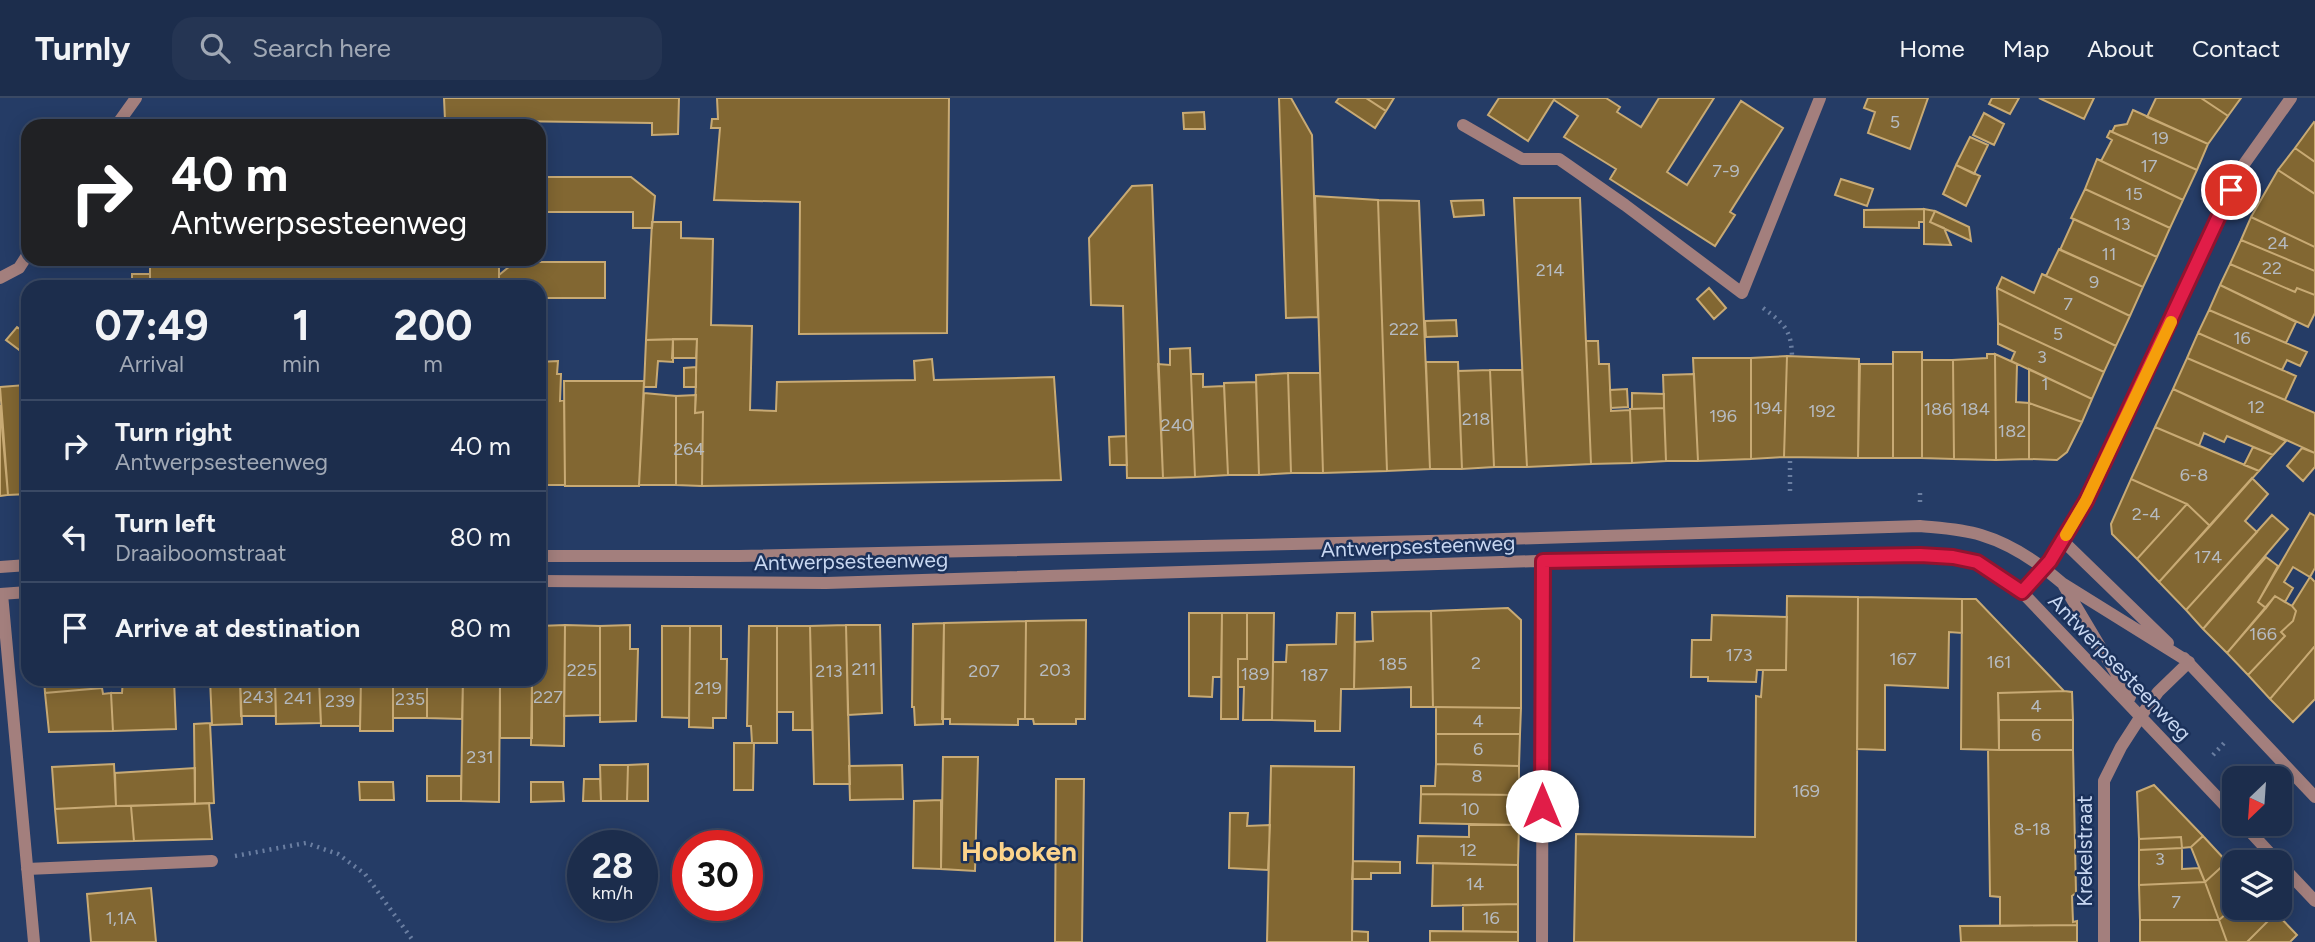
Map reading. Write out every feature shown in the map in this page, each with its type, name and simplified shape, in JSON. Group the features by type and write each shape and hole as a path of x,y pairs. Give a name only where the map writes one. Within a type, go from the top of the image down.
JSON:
{"street":[{"path":"121,119 136,98"},
{"path":"1463,125 1522,159 1559,159 1742,293 1820,98"},
{"path":"2022,592 2063,541 2086,501 2242,167 2291,98"},
{"path":"0,278 21,265"},
{"path":"546,556 739,556 1432,541 1897,525 1931,527 1980,534 2006,545 2189,662"},
{"path":"2063,541 2189,662 2315,797"},
{"name":"Antwerpsesteenweg","path":"546,581 826,583 1543,561 1895,555 1953,557 1977,562 2022,592 2222,802"},
{"path":"1542,942 1543,561"},
{"path":"0,566 21,565"},
{"path":"2062,583 2140,716"},
{"path":"21,593 1,594 34,942"},
{"name":"Krekelstraat","path":"2104,942 2104,781 2140,716 2158,692 2189,662"},
{"path":"2254,836 2268,850"},
{"path":"27,869 212,860"},
{"path":"2292,876 2315,901"}],"path":[{"path":"1742,293 1786,327 1792,342 1792,359"},
{"path":"1790,461 1790,492"},
{"path":"2195,773 2225,742 2248,726"},
{"path":"212,860 306,843 338,854 365,874 414,942"}],"building":[{"path":"444,98 679,98 678,134 652,135 652,123 445,119"},
{"path":"717,98 949,98 947,333 799,334 800,202 714,200 720,128 711,128 712,119 718,119"},
{"path":"1279,98 1291,98 1312,135 1318,317 1286,318"},
{"path":"1339,98 1366,98 1386,111 1375,128 1336,102"},
{"path":"1366,98 1394,98 1386,111"},
{"path":"1499,98 1555,98 1528,141 1488,115"},
{"path":"1606,98 1620,107 1617,112 1641,127 1659,98 1714,98 1667,172 1687,185 1741,101 1783,128 1730,212 1735,215 1715,246 1610,179 1616,169 1564,137 1578,116 1554,100"},
{"path":"1868,98 1928,98 1910,149 1868,133 1875,112 1864,108"},
{"path":"1992,98 2019,98 2010,114 1989,104"},
{"path":"2039,98 2094,98 2084,119"},
{"path":"2156,98 2201,98 2228,116 2208,144 2147,117"},
{"path":"2201,98 2241,98 2228,116"},
{"path":"2133,110 2208,144 2197,170 2112,132 2115,126 2127,124"},
{"path":"1204,112 1205,129 1184,129 1183,113"},
{"path":"1984,113 2004,124 1994,145 1973,135"},
{"path":"2315,123 2315,162 2295,148"},
{"path":"2110,131 2197,170 2183,200 2101,161 2112,140 2107,137"},
{"path":"1970,137 1988,145 1974,174 1956,165"},
{"path":"2295,148 2315,162 2315,194 2278,170"},
{"path":"2097,159 2183,200 2170,228 2085,189"},
{"path":"1956,165 1980,176 1966,206 1943,194"},
{"path":"2278,170 2315,194 2315,247 2251,217"},
{"path":"546,177 631,177 655,196 652,228 633,228 633,212 546,212"},
{"path":"1841,179 1873,189 1867,206 1835,195"},
{"path":"1152,185 1163,478 1127,478 1123,306 1091,305 1089,238 1132,186"},
{"path":"2085,189 2170,228 2157,257 2071,218"},
{"path":"1315,196 1378,200 1387,471 1323,473"},
{"path":"1514,198 1580,198 1591,464 1527,467"},
{"path":"1378,200 1419,201 1430,469 1387,471"},
{"path":"1483,200 1484,215 1454,217 1451,201"},
{"path":"1924,209 1924,222 1919,222 1919,228 1864,227 1864,210"},
{"path":"1924,209 1935,211 1930,222 1944,228 1951,245 1924,244"},
{"path":"1935,211 1969,227 1971,241 1930,222"},
{"path":"2251,217 2315,247 2315,271 2241,240"},
{"path":"2074,219 2157,257 2143,287 2060,250"},
{"path":"652,222 681,222 681,238 713,239 711,325 752,326 750,410 776,411 777,382 915,380 914,361 932,359 934,380 1054,377 1061,480 702,486 703,412 695,413 697,339 646,340"},
{"path":"2241,240 2315,271 2315,295 2297,288 2295,292 2230,264"},
{"path":"2059,249 2143,287 2130,316 2046,276"},
{"path":"546,262 605,262 605,298 546,298 546,280 499,280 499,275 510,266 546,266"},
{"path":"2230,264 2295,292 2297,288 2315,295 2315,313 2308,327 2220,285"},
{"path":"150,266 499,266 499,280 150,280"},
{"path":"132,274 150,274 150,280 132,280"},
{"path":"2042,274 2130,316 2116,346 1997,288 2002,277 2034,293"},
{"path":"2220,285 2296,322 2286,343 2209,310"},
{"path":"1709,288 1726,308 1714,319 1697,299"},
{"path":"1997,288 2116,346 2104,372 1998,323"},
{"path":"2209,310 2307,352 2300,366 2287,360 2282,370 2198,333"},
{"path":"1456,320 1457,336 1426,337 1425,321"},
{"path":"1998,323 2104,372 2092,399 2011,361 2015,352 1998,344"},
{"path":"17,327 21,330 21,351 6,340"},
{"path":"2198,333 2296,376 2285,400 2187,358"},
{"path":"673,339 697,339 696,358 672,358"},
{"path":"673,339 673,362 658,361 656,387 644,387 646,340"},
{"path":"1586,341 1598,341 1599,364 1609,364 1611,411 1630,410 1632,463 1591,464"},
{"path":"1190,348 1195,477 1163,478 1158,364 1170,365 1170,349"},
{"path":"1893,352 1922,352 1922,458 1893,458"},
{"path":"1987,354 1995,354 1996,460 1954,459 1953,360 1987,358"},
{"path":"1995,354 2017,364 2016,402 2029,403 2029,459 1996,460"},
{"path":"1787,356 1859,359 1858,458 1784,457"},
{"path":"1787,356 1784,457 1751,459 1751,358"},
{"path":"1693,358 1751,358 1751,459 1698,461"},
{"path":"2187,358 2315,413 2315,453 2173,389"},
{"path":"1922,360 1953,360 1954,459 1922,458"},
{"path":"558,361 557,374 561,374 565,485 546,485 546,362"},
{"path":"1426,362 1458,362 1462,469 1430,469"},
{"path":"1860,364 1893,364 1893,458 1858,458"},
{"path":"696,367 696,387 684,387 684,368"},
{"path":"2029,369 2092,399 2082,422 2029,403"},
{"path":"1490,370 1522,370 1527,467 1494,467"},
{"path":"1490,370 1494,467 1462,469 1458,371"},
{"path":"1288,373 1320,373 1323,473 1291,473"},
{"path":"1288,373 1291,473 1259,475 1256,375"},
{"path":"1191,374 1203,374 1203,387 1224,386 1228,475 1195,477"},
{"path":"1694,374 1698,461 1666,461 1663,375"},
{"path":"564,381 644,381 639,486 565,486"},
{"path":"1256,382 1259,475 1228,475 1224,383"},
{"path":"21,385 21,494 8,495 0,387"},
{"path":"1627,389 1628,407 1611,408 1610,390"},
{"path":"2173,389 2286,441 2273,455 2227,436 2224,442 2204,433 2199,446 2155,427"},
{"path":"644,393 676,396 676,485 639,485"},
{"path":"1632,393 1664,394 1664,408 1632,409"},
{"path":"696,395 695,413 703,412 702,486 676,485 676,396"},
{"path":"2029,403 2082,422 2067,452 2057,460 2029,459"},
{"path":"0,405 8,495 0,496"},
{"path":"1664,408 1666,461 1632,463 1630,409"},
{"path":"2155,427 2259,471 2210,526 2187,504 2131,479"},
{"path":"1126,436 1127,465 1110,465 1109,437"},
{"path":"2253,447 2273,455 2259,471 2244,465"},
{"path":"2302,448 2315,453 2315,467 2303,481 2287,466"},
{"path":"2252,478 2268,494 2245,521 2257,532 2186,610 2159,582"},
{"path":"2131,479 2187,504 2137,559 2112,534 2111,524"},
{"path":"2187,504 2210,526 2159,582 2137,559"},
{"path":"2310,513 2315,516 2315,568 2310,577 2293,567 2284,582 2293,588 2285,602 2275,596 2266,608 2258,602"},
{"path":"2272,515 2288,529 2203,629 2186,610"},
{"path":"2266,557 2278,566 2258,602 2266,608 2227,653 2203,629"},
{"path":"2310,577 2315,582 2315,646 2270,699 2248,675 2285,636 2281,632 2293,621 2296,611 2292,606"},
{"path":"1787,596 1858,597 1856,942 1574,942 1576,834 1755,837 1756,696 1761,697 1763,670 1786,670"},
{"path":"2275,596 2296,611 2293,621 2281,632 2285,636 2248,675 2227,653"},
{"path":"1858,597 1962,599 1962,633 1949,632 1948,688 1885,685 1885,750 1857,749"},
{"path":"1962,599 1976,599 2064,691 1998,693 1999,750 1961,749"},
{"path":"1508,608 1521,620 1521,708 1433,707 1431,611"},
{"path":"1431,611 1433,707 1411,707 1411,687 1354,689 1355,642 1373,641 1372,612"},
{"path":"1189,613 1222,613 1221,677 1213,677 1212,697 1189,696"},
{"path":"1222,613 1247,613 1247,659 1238,659 1238,719 1221,719"},
{"path":"1247,613 1274,613 1272,720 1243,720 1244,687 1238,687 1238,659 1247,659"},
{"path":"1337,613 1355,613 1354,689 1341,689 1340,731 1315,731 1315,721 1272,720 1273,662 1286,662 1287,645 1336,644"},
{"path":"1712,615 1787,617 1786,670 1757,670 1756,682 1708,681 1708,677 1691,677 1692,640 1711,640"},
{"path":"1086,620 1085,719 1076,719 1076,724 1034,724 1033,719 1025,719 1026,621"},
{"path":"1026,621 1025,719 1018,719 1018,725 950,724 950,719 942,719 944,623"},
{"path":"944,623 943,724 915,725 912,707 913,624"},
{"path":"565,625 600,626 600,715 564,716"},
{"path":"565,625 564,746 531,745 532,686 546,686 546,626"},
{"path":"630,625 630,649 638,649 636,721 600,722 600,626"},
{"path":"846,625 880,625 882,713 848,715"},
{"path":"846,625 850,784 814,784 810,626"},
{"path":"662,626 690,626 689,718 662,717"},
{"path":"690,626 721,626 721,659 727,659 726,718 713,718 713,728 689,727"},
{"path":"749,626 777,626 777,743 754,743 753,790 734,790 734,743 752,743 751,726 747,726"},
{"path":"777,626 810,626 812,730 793,730 793,712 777,712"},
{"path":"2315,646 2315,699 2293,722 2270,699"},
{"path":"44,686 102,686 102,688 45,693"},
{"path":"122,686 174,686 176,729 113,731 111,693 122,693"},
{"path":"210,686 240,686 242,724 212,725"},
{"path":"240,686 275,686 276,716 241,716"},
{"path":"275,686 319,686 321,723 276,724"},
{"path":"319,686 361,686 360,726 321,726"},
{"path":"361,686 393,686 393,731 360,731"},
{"path":"393,686 427,686 427,718 393,718"},
{"path":"427,686 463,686 462,719 427,718"},
{"path":"463,686 500,686 499,802 461,801"},
{"path":"500,686 532,686 532,738 500,738"},
{"path":"102,688 103,694 111,693 113,731 49,732 45,693"},
{"path":"2072,692 2073,720 1999,720 1998,693"},
{"path":"1436,707 1521,708 1520,734 1436,734"},
{"path":"1999,720 2073,720 2073,750 1999,750"},
{"path":"210,723 214,803 195,804 194,724"},
{"path":"1436,734 1520,734 1519,766 1436,764"},
{"path":"1988,750 2073,750 2076,893 2072,896 2073,922 2077,921 2077,925 2000,926 2000,897 1990,896"},
{"path":"943,757 978,757 975,871 941,869"},
{"path":"114,764 116,806 55,809 52,767"},
{"path":"648,764 648,801 627,801 628,765"},
{"path":"1436,764 1519,766 1519,795 1421,794 1421,786 1435,786"},
{"path":"600,765 628,765 627,801 601,801"},
{"path":"902,765 903,799 850,800 849,766"},
{"path":"1271,766 1354,767 1352,942 1267,942"},
{"path":"195,768 195,804 116,806 115,773"},
{"path":"427,776 461,776 461,801 427,801"},
{"path":"584,779 600,779 601,801 583,801"},
{"path":"1056,779 1084,779 1082,942 1055,942"},
{"path":"359,782 393,782 394,800 360,800"},
{"path":"531,782 563,782 564,801 531,802"},
{"path":"2154,785 2203,836 2191,847 2182,848 2181,837 2139,839 2137,792"},
{"path":"1421,794 1519,795 1519,825 1420,823"},
{"path":"941,800 941,869 913,868 914,801"},
{"path":"209,803 212,839 134,841 131,806"},
{"path":"131,806 134,841 58,843 55,809"},
{"path":"1230,813 1248,813 1247,826 1270,825 1268,870 1229,868"},
{"path":"1469,824 1519,825 1518,865 1417,863 1418,836 1469,837"},
{"path":"2203,836 2222,857 2222,867 2205,882 2191,847"},
{"path":"2181,837 2182,848 2139,850 2139,839"},
{"path":"2182,848 2182,869 2199,868 2205,882 2139,885 2139,850"},
{"path":"1353,861 1400,862 1400,873 1371,873 1371,879 1352,879"},
{"path":"1433,863 1518,865 1518,904 1432,906"},
{"path":"2222,867 2222,917 2219,920 2205,882"},
{"path":"2205,882 2219,920 2140,920 2139,885"},
{"path":"151,888 156,942 91,942 87,894"},
{"path":"1518,904 1518,932 1463,931 1463,905"},
{"path":"2222,917 2222,920 2269,920 2247,942 2227,942 2219,920"},
{"path":"2140,920 2219,920 2227,942 2140,942"},
{"path":"2269,920 2283,920 2297,935 2290,942 2247,942"},
{"path":"2077,925 2077,942 1961,942 1960,926"},
{"path":"1352,931 1368,932 1368,942 1352,942"},
{"path":"1430,931 1518,932 1518,942 1430,942"}],"slow traffic":[{"path":"2066,535 2086,501 2171,322"}],"district":[{"name":"Hoboken","path":"1019,851"}],"route":[{"path":"1542,806 1543,561 1920,555 1953,557 1977,562 2022,592 2050,561 2086,501 2231,190"}]}
